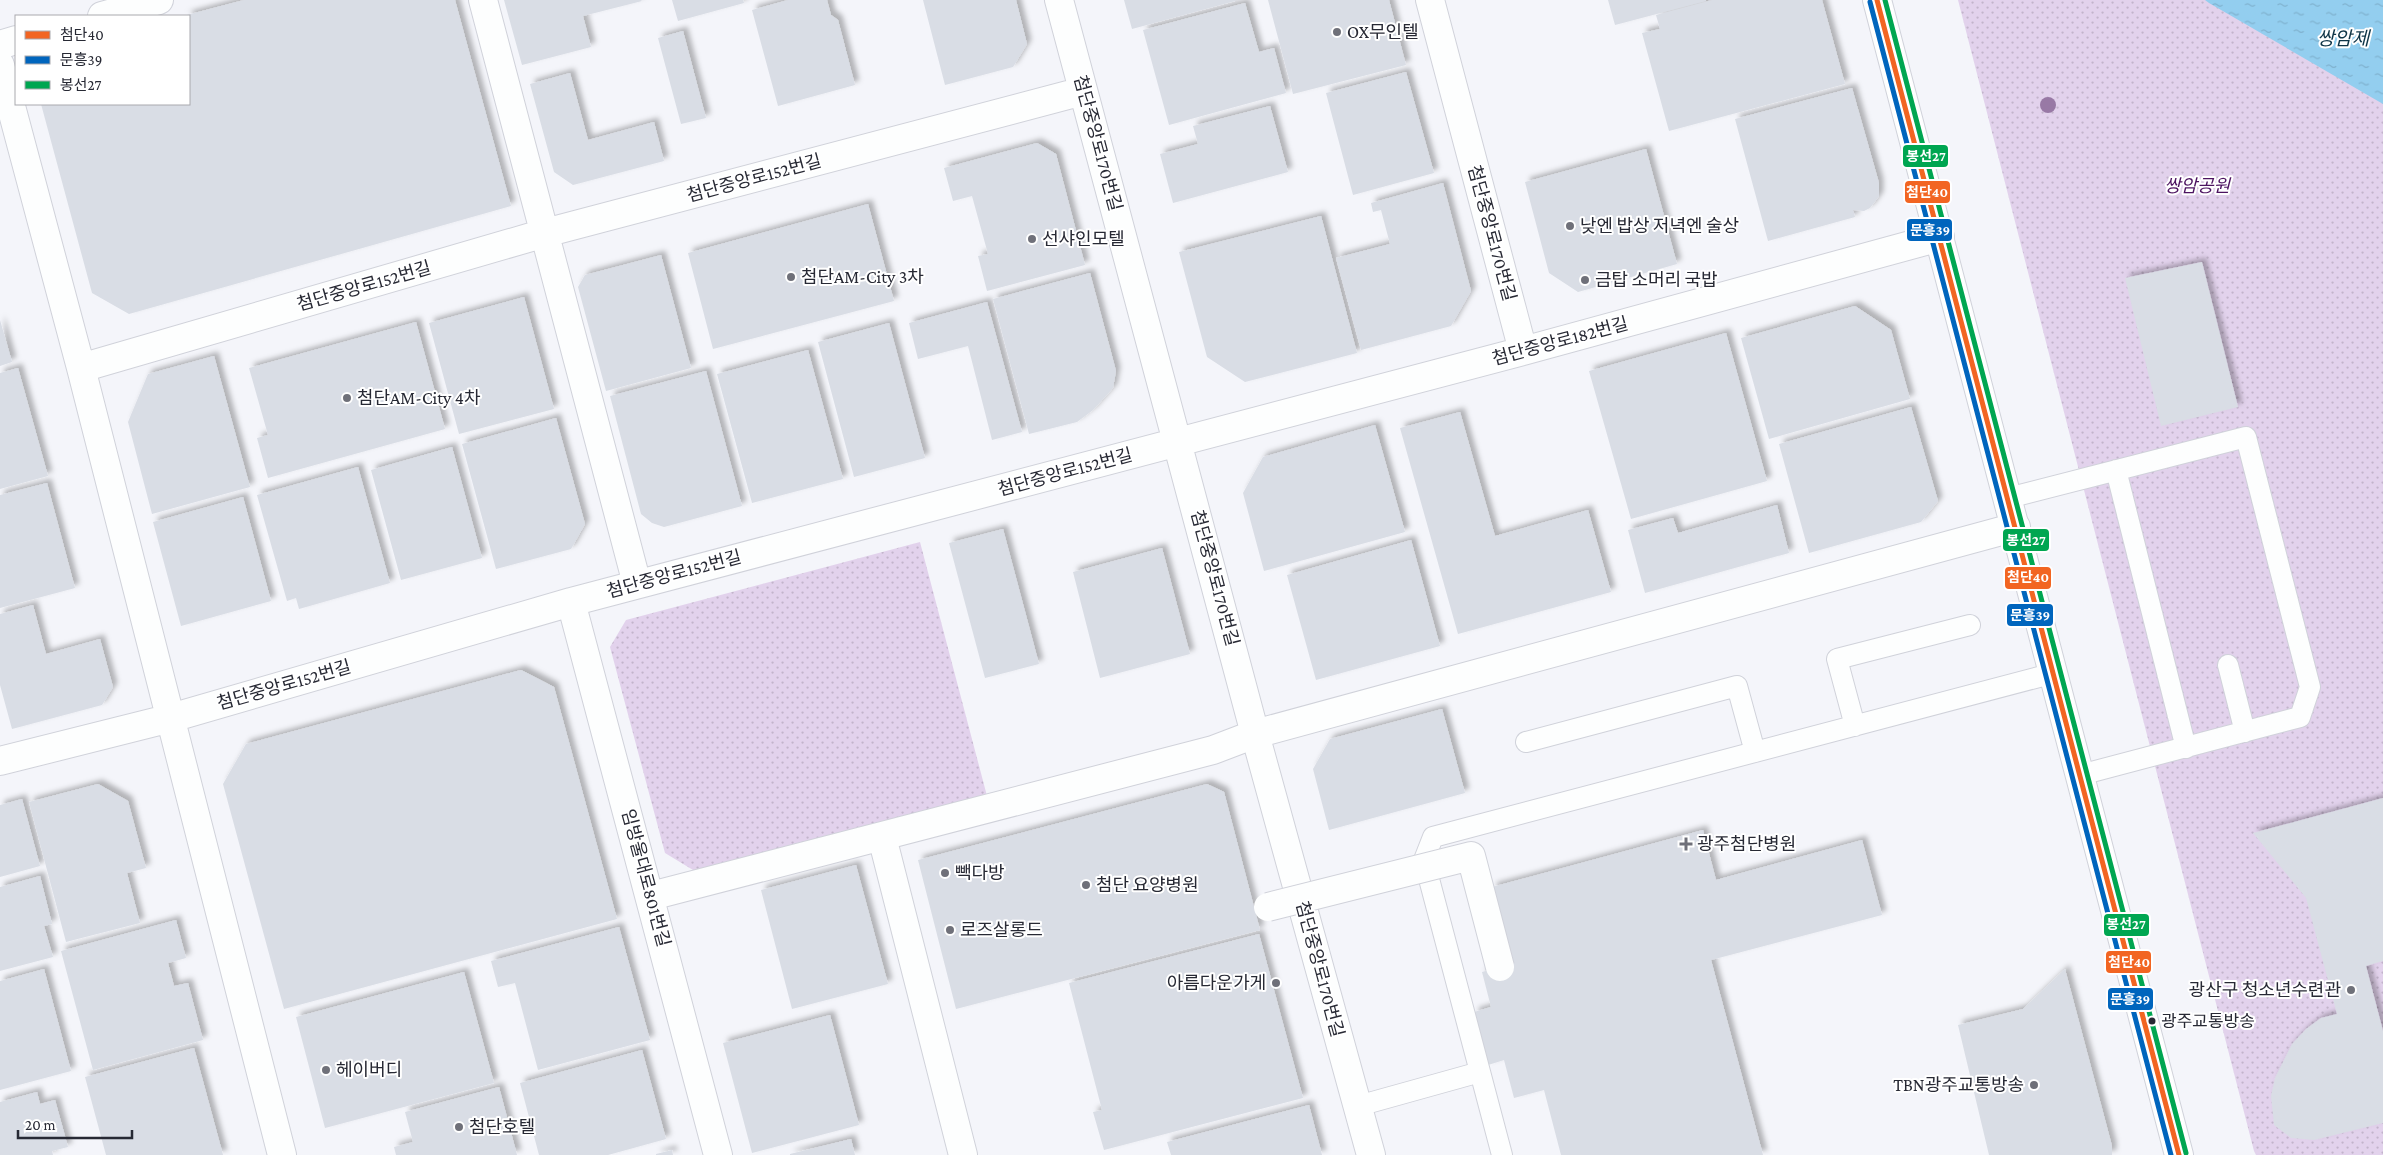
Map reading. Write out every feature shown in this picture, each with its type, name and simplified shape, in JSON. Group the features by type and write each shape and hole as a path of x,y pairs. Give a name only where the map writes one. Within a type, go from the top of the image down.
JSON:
{"street":[{"path":"106,15 160,0"},
{"path":"483,0 637,584"},
{"name":"첨단중앙로170번길","path":"1060,0 1179,442 1255,734 1371,1155"},
{"name":"첨단중앙로170번길","path":"1430,0 1523,351"},
{"path":"1877,0 2179,1155"},
{"path":"0,45 15,40"},
{"path":"0,65 171,718 282,1155"},
{"name":"첨단중앙로152번길","path":"80,368 545,233 1083,91"},
{"name":"첨단중앙로182번길","path":"1179,442 1523,351 1940,237"},
{"name":"첨단중앙로152번길","path":"0,761 171,718 637,584 1179,442"},
{"path":"651,896 1213,750 1255,734 2016,527"},
{"name":"임방울대로801번길","path":"571,602 651,896 718,1155"},
{"path":"882,837 963,1155"},
{"path":"1261,909 1471,856 1500,967"}],"lane":[{"path":"2008,498 2246,437 2310,686 2300,717 2080,775"},
{"path":"2116,470 2186,748"},
{"path":"1855,726 1837,659 1970,626"},
{"path":"2228,665 2245,732"},
{"path":"1502,1155 1424,860 1433,837 2054,673"},
{"path":"1526,742 1737,686 1755,752"},
{"path":"1358,1106 1480,1072"}],"green space":[{"name":"쌍암공원","path":"1958,0 2383,0 2383,1155 2256,1155 2254,1151"},
{"path":"920,542 987,796 698,873 665,853 610,647 626,620"}],"water":[{"name":"쌍암제","path":"2205,0 2383,0 2383,104 2209,3"}],"building":[{"path":"244,0 455,0 511,206 129,314 92,293 41,105 190,105 190,15 187,15"},
{"path":"504,0 642,1 583,16 591,47 522,65"},
{"path":"672,0 743,0 744,3 678,21"},
{"path":"788,0 827,0 831,15 838,20 855,85 778,106 752,10"},
{"path":"923,0 1016,0 1027,44 1013,67 945,85"},
{"path":"1124,0 1235,0 1235,1 1132,29"},
{"name":"OX무인텔","path":"1268,0 1389,0 1406,65 1293,94"},
{"path":"1608,0 1706,0 1706,1 1615,25"},
{"path":"1712,0 1822,0 1845,84 1669,131 1642,33 1660,29 1656,15"},
{"path":"1245,3 1259,52 1274,48 1286,93 1169,125 1143,30"},
{"path":"683,31 706,118 681,124 658,38"},
{"path":"1406,72 1434,173 1353,195 1326,93"},
{"path":"570,73 588,140 654,122 664,161 573,185 554,172 530,84"},
{"path":"1852,88 1879,183 1879,196 1870,208 1864,211 1853,210 1855,217 1768,241 1735,119"},
{"path":"1270,106 1288,172 1173,203 1160,154 1198,144 1193,126"},
{"path":"1037,143 1056,154 1085,265 987,291 978,256 988,254 972,196 953,201 944,168"},
{"path":"1646,149 1677,264 1578,292 1549,273 1525,182"},
{"path":"1443,183 1471,291 1451,326 1361,350 1336,258 1390,244 1381,210 1373,212 1371,203"},
{"name":"첨단AM-City 3차","path":"868,204 894,301 713,349 688,253"},
{"path":"1321,216 1357,353 1245,382 1207,357 1179,252"},
{"path":"661,255 691,368 606,391 578,287 585,275"},
{"path":"2202,262 2238,407 2161,426 2125,278"},
{"path":"1090,273 1116,371 1113,388 1093,410 1077,422 1029,434 993,299"},
{"path":"524,297 554,409 459,434 429,323"},
{"path":"987,302 1022,432 992,440 968,346 918,359 909,323"},
{"path":"1855,306 1891,330 1910,399 1769,439 1741,338"},
{"path":"0,320 12,362 0,366"},
{"name":"첨단AM-City 4차","path":"416,322 445,429 268,478 257,438 268,435 249,368"},
{"path":"889,323 925,458 854,477 818,342"},
{"path":"1726,333 1767,481 1631,519 1589,371"},
{"path":"808,350 843,479 752,503 717,374"},
{"path":"214,356 250,487 152,514 128,422 148,374"},
{"path":"18,368 48,476 0,489 0,373"},
{"path":"706,371 742,506 664,527 652,523 641,514 610,396"},
{"path":"1911,407 1938,501 1921,522 1809,553 1779,444"},
{"path":"1460,412 1495,536 1588,510 1611,592 1458,634 1400,428"},
{"path":"556,418 585,524 571,549 496,569 462,444"},
{"path":"1375,425 1405,532 1264,571 1243,493 1263,457"},
{"path":"452,447 482,558 401,580 371,470"},
{"path":"358,467 390,583 299,609 296,598 287,601 257,495"},
{"path":"47,483 75,588 0,608 0,495"},
{"path":"243,497 271,601 181,626 153,522"},
{"path":"1777,505 1789,553 1645,593 1628,530 1673,518 1678,533"},
{"path":"1003,529 1039,664 985,678 949,543"},
{"path":"1411,540 1440,646 1316,680 1287,575"},
{"path":"1162,548 1190,654 1100,678 1073,572"},
{"path":"33,605 46,654 100,639 113,687 102,705 12,729 0,685 0,614"},
{"path":"521,670 554,687 617,919 284,1009 223,784 246,744"},
{"path":"1442,709 1465,793 1329,830 1313,769 1330,739"},
{"path":"98,784 128,801 146,868 127,873 140,923 66,942 29,802"},
{"name":"첨단 요양병원","path":"1207,784 1224,792 1260,930 956,1009 918,860"},
{"name":"광산구 청소년수련관","path":"2383,798 2383,961 2366,966 2383,1031 2383,1123 2314,1140 2291,1138 2274,1125 2271,1096 2275,1078 2292,1044 2306,1029 2321,1018 2337,1014 2306,898 2253,833"},
{"path":"22,799 40,866 0,877 0,805"},
{"path":"1703,830 1716,880 1862,840 1882,915 1711,960 1763,1155 1561,1155 1544,1090 1514,1098 1504,1060 1488,1065 1474,1012 1491,1007 1482,972 1512,964 1492,887"},
{"path":"856,865 888,984 792,1009 761,890"},
{"path":"40,876 52,924 44,926 53,957 0,971 0,887"},
{"path":"176,920 186,958 168,963 174,986 188,983 203,1040 93,1070 61,951"},
{"path":"619,927 650,1040 538,1070 515,983 498,987 491,961"},
{"path":"1259,934 1303,1098 1104,1150 1093,1112 1102,1110 1069,983"},
{"path":"44,969 71,1071 0,1090 0,981"},
{"name":"TBN광주교통방송","path":"2065,969 2112,1146 2112,1155 1989,1155 1958,1025 2023,1009"},
{"path":"464,972 494,1083 325,1128 296,1017"},
{"path":"830,1015 859,1125 752,1153 723,1043"},
{"path":"194,1048 223,1155 106,1155 85,1077"},
{"path":"642,1050 666,1139 608,1155 539,1155 520,1083"},
{"name":"첨단호텔","path":"499,1087 517,1155 396,1155 394,1147 413,1142 405,1112"},
{"path":"37,1092 40,1104 55,1100 68,1147 52,1151 53,1155 0,1155 0,1102"},
{"path":"1309,1105 1322,1155 1171,1155 1167,1142"},
{"path":"851,1139 855,1155 790,1155 790,1154"},
{"path":"672,1150 673,1155 656,1155 656,1154"}],"transit line":[{"name":"첨단40","path":"1877,0 2179,1155"},
{"name":"봉선27","path":"1885,0 2186,1153"},
{"name":"문흥39","path":"1870,2 2171,1155"}],"place":[{"name":"OX무인텔","path":"1337,32"},
{"name":"낮엔 밥상 저녁엔 술상","path":"1570,226"},
{"name":"선샤인모텔","path":"1032,239"},
{"name":"첨단AM-City 3차","path":"791,277"},
{"name":"금탑 소머리 국밥","path":"1585,280"},
{"name":"첨단AM-City 4차","path":"347,398"},
{"name":"광주첨단병원","path":"1686,844"},
{"name":"빽다방","path":"945,873"},
{"name":"첨단 요양병원","path":"1086,885"},
{"name":"로즈살롱드","path":"950,930"},
{"name":"아름다운가게","path":"1276,983"},
{"name":"광산구 청소년수련관","path":"2351,990"},
{"name":"광주교통방송","path":"2152,1021"},
{"name":"헤이버디","path":"326,1070"},
{"name":"TBN광주교통방송","path":"2034,1085"},
{"name":"첨단호텔","path":"459,1127"}]}
